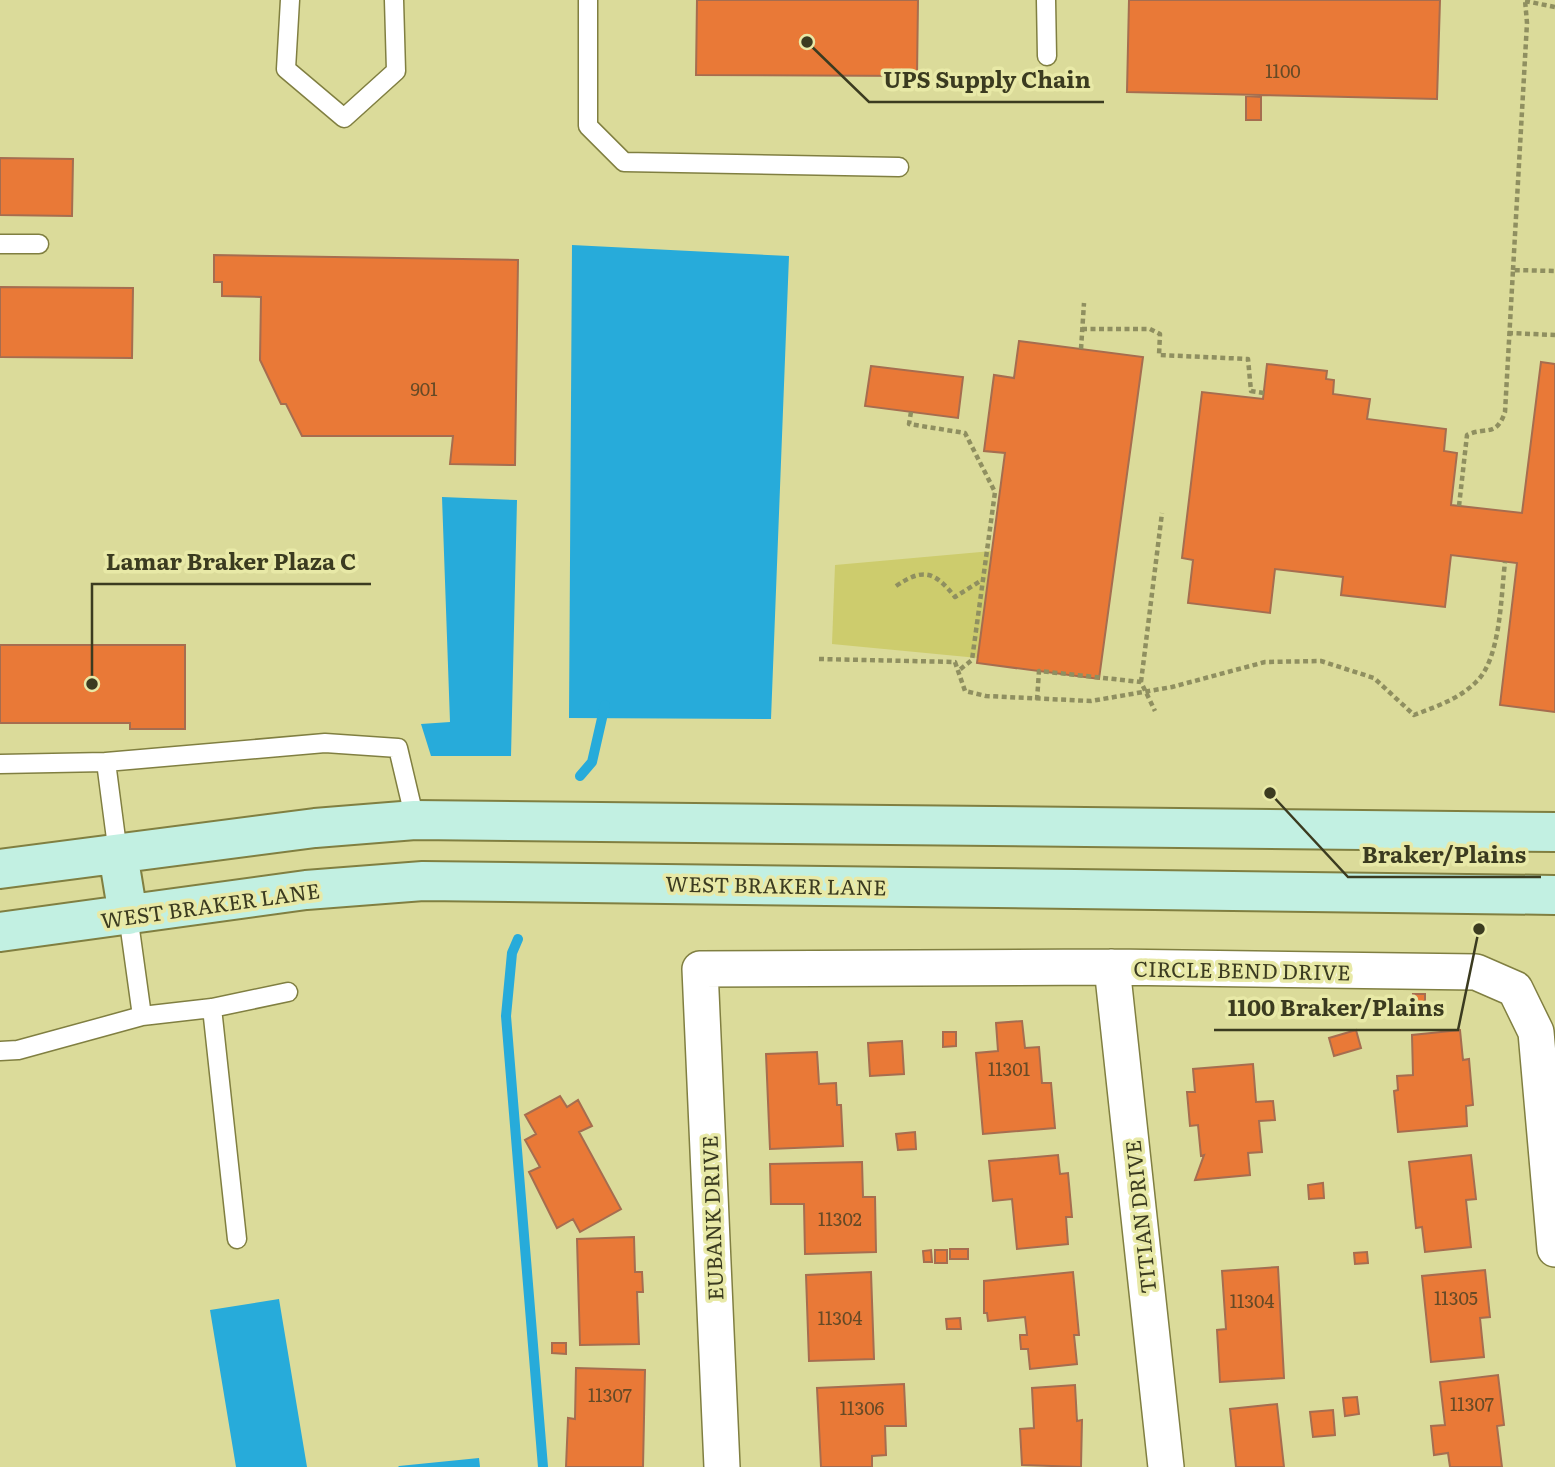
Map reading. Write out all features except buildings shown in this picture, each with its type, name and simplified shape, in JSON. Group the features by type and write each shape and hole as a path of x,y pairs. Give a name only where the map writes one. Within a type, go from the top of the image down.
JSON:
{"main road":[{"path":"0,869 315,828 415,820 1555,832"},
{"path":"118,854 128,915"},
{"name":"WEST BRAKER LANE","path":"0,932 306,890 424,881 1555,895"}],"street":[{"name":"CIRCLE BEND DRIVE","path":"700,969 1112,967 1476,972 1515,989 1536,1032 1555,1249"},
{"name":"TITIAN DRIVE","path":"1112,967 1166,1467"},
{"name":"EUBANK DRIVE","path":"700,969 722,1467"}],"lane":[{"path":"290,0 286,69 344,118 396,71 394,0"},
{"path":"588,0 588,126 625,162 899,167"},
{"path":"1046,0 1047,56"},
{"path":"0,244 39,244"},
{"path":"0,764 106,762 325,743 398,748 415,820"},
{"path":"106,762 118,854"},
{"path":"128,915 142,1016"},
{"path":"0,1051 18,1050 142,1016 212,1008 288,992"},
{"path":"212,1008 237,1239"}],"path":[{"path":"1459,506 1467,435 1476,430 1488,432 1500,425 1505,412 1526,36 1525,0 1555,7"},
{"path":"1513,270 1555,271"},
{"path":"1081,349 1084,303"},
{"path":"1082,329 1150,329 1160,334 1158,355 1248,359 1251,391 1264,393"},
{"path":"1508,333 1555,335"},
{"path":"911,412 909,424 965,433 995,492 972,660 958,671"},
{"path":"1155,710 1141,682 1162,513"},
{"path":"819,659 956,663 965,691 1037,700 1091,701 1148,692 1265,662 1321,661 1374,678 1414,715 1450,701 1478,681 1493,653 1505,562"},
{"path":"896,586 912,575 930,574 943,582 955,597 983,579"},
{"path":"1037,700 1039,671 1141,682"}],"shaded area":[{"path":"992,551 978,658 832,644 835,565"}],"water":[{"path":"572,245 789,256 771,719 569,718"},
{"path":"442,497 517,500 511,756 431,756 421,724 450,722"},
{"path":"279,1299 307,1467 236,1467 210,1310"},
{"path":"479,1458 480,1467 398,1467 399,1466"}],"waterway":[{"path":"580,776 592,762 605,705"},
{"path":"518,939 512,953 506,1016 543,1467"}],"place":[{"name":"UPS Supply Chain","path":"807,42"},
{"name":"Lamar Braker Plaza C","path":"92,684"},
{"name":"Braker/Plains","path":"1270,793"},
{"name":"1100 Braker/Plains","path":"1479,929"}]}
